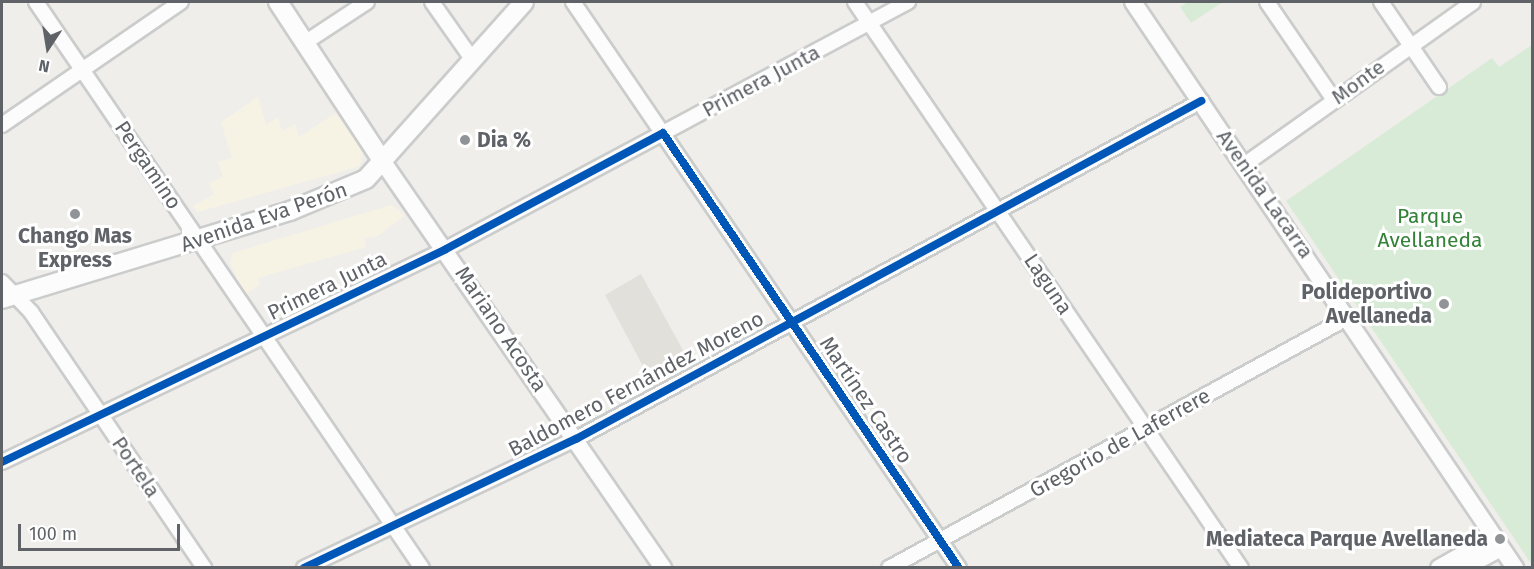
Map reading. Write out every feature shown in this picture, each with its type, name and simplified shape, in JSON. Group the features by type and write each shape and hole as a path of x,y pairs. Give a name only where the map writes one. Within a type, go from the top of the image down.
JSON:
{"main road":[{"name":"Mariano Acosta","path":"278,2 383,162"},
{"name":"Avenida Eva Perón","path":"8,297 200,240 334,196 366,179 524,2"}],"street":[{"name":"Pergamino","path":"36,2 422,567"},
{"path":"2,125 181,2"},
{"path":"306,42 367,2"},
{"path":"432,2 472,59"},
{"name":"Martínez Castro","path":"573,2 959,567"},
{"name":"Laguna","path":"855,2 1241,567"},
{"name":"Primera Junta","path":"2,462 446,249 908,2"},
{"name":"Avenida Lacarra","path":"1132,2 1349,316 1515,567"},
{"path":"1266,2 1334,100"},
{"path":"1381,2 1439,87"},
{"name":"Monte","path":"1244,165 1473,2"},
{"name":"Baldomero Fernández Moreno","path":"304,567 576,439 997,208 1201,101"},
{"name":"Mariano Acosta","path":"383,162 446,249 663,567"},
{"name":"Portela","path":"2,282 8,297 100,414 204,567"},
{"name":"Gregorio de Laferrere","path":"889,567 1147,429 1349,316"},
{"path":"1439,567 1498,542"},
{"path":"1464,567 1498,542"}],"shaded area":[{"path":"258,97 266,125 278,117 282,131 295,124 299,137 336,113 363,150 360,166 198,212 193,206 214,194 209,183 223,177 218,162 232,158 221,122"},
{"path":"391,205 405,215 378,236 364,238 366,247 258,278 260,285 244,295 230,262 233,253"},
{"path":"641,274 689,361 651,381 605,295"}],"green space":[{"path":"1188,2 1223,2 1191,23 1180,7"},
{"name":"Polideportivo Avellaneda","path":"1532,45 1532,565 1286,201 1492,58 1499,67"}],"cycle path":[{"path":"304,568 576,439 1201,101"},
{"path":"2,462 446,249 663,133 959,568"}],"place":[{"name":"Dia %","path":"465,140"},
{"name":"Chango Mas Express","path":"75,214"},
{"name":"Polideportivo Avellaneda","path":"1444,304"},
{"name":"Mediateca Parque Avellaneda","path":"1500,539"}],"park label":[{"name":"Parque Avellaneda","path":"1430,228"}]}
